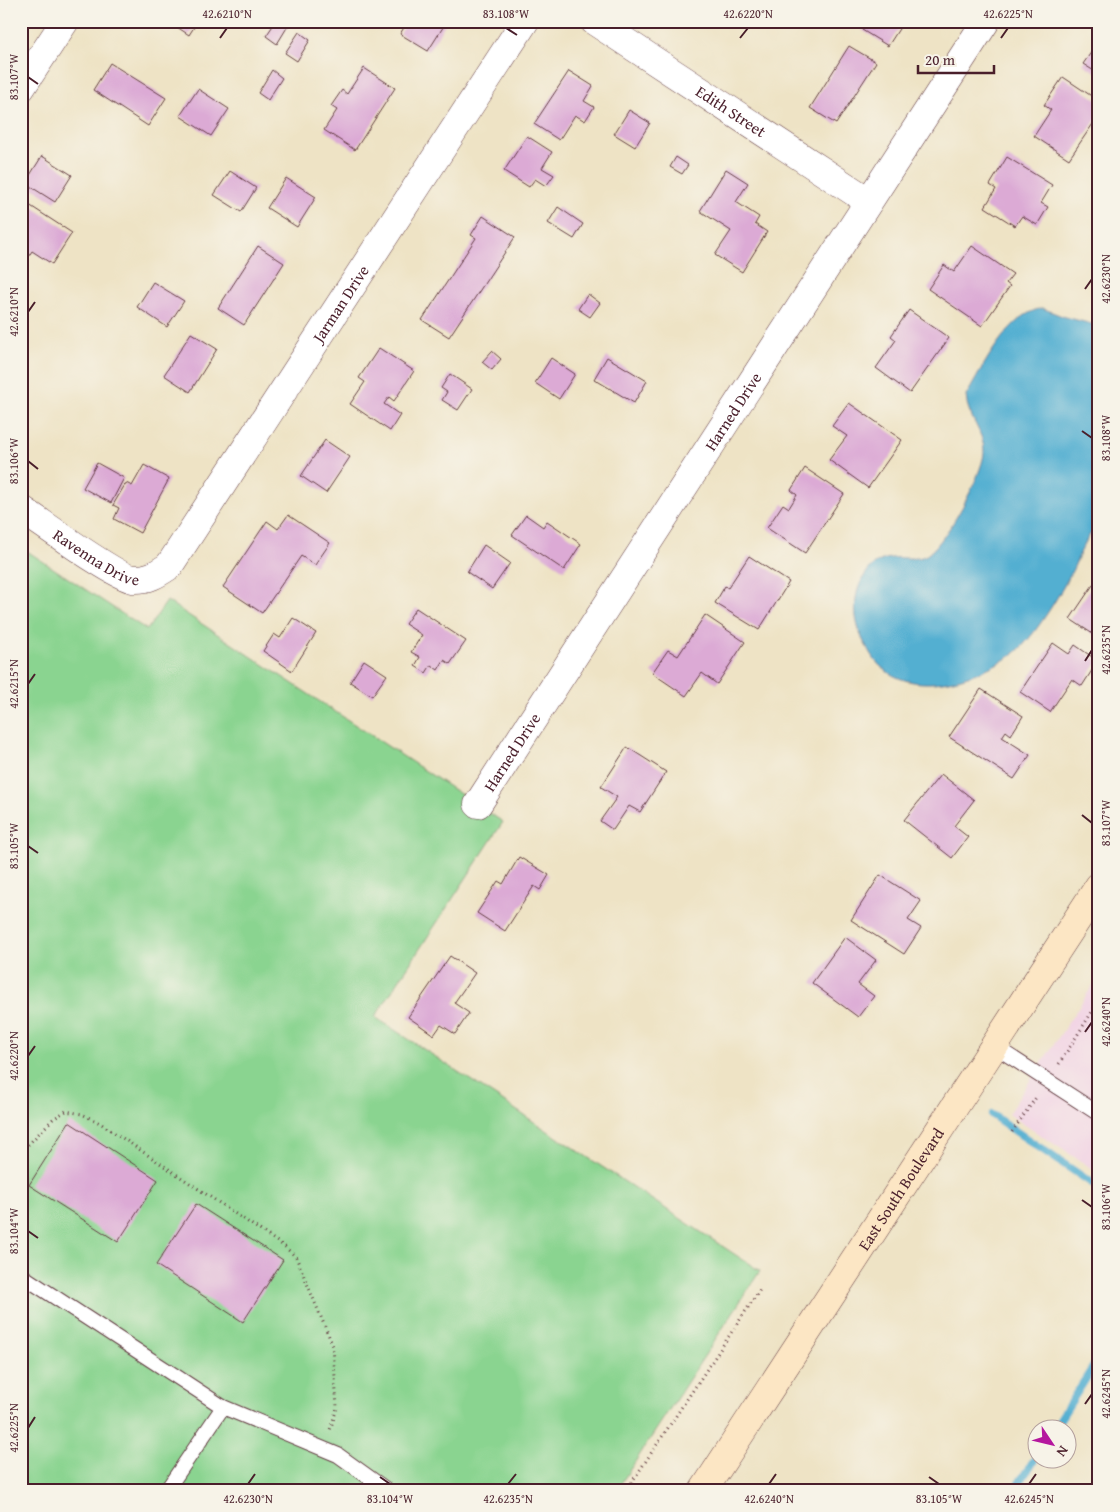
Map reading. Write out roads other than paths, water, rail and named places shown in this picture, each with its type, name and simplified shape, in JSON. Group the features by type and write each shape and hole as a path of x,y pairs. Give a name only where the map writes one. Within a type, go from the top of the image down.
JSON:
{"street":[{"path":"21,88 65,21"},
{"name":"Jarman Drive","path":"150,579 169,566 525,21"},
{"name":"Edith Street","path":"594,21 868,202"},
{"name":"Harned Drive","path":"478,804 986,21"},
{"name":"Ravenna Drive","path":"21,509 112,569 131,579 150,579"},
{"name":"East South Boulevard","path":"703,1491 1099,886"}],"lane":[{"path":"994,1046 1099,1114"},
{"path":"21,1275 222,1407 338,1455 388,1491"},
{"path":"166,1491 222,1407"}],"water":[{"path":"1042,308 1062,316 1099,326 1099,523 1087,539 1068,578 1046,615 1028,639 1012,655 997,664 961,678 922,683 904,680 888,672 874,659 861,635 855,606 860,584 868,571 876,563 886,559 913,558 928,554 936,547 954,522 977,477 984,453 982,438 969,411 966,396 988,357 1007,331 1029,313"}],"waterway":[{"path":"992,1115 1099,1188"},
{"path":"1059,1420 1099,1358"},
{"path":"1014,1491 1028,1469"}]}
